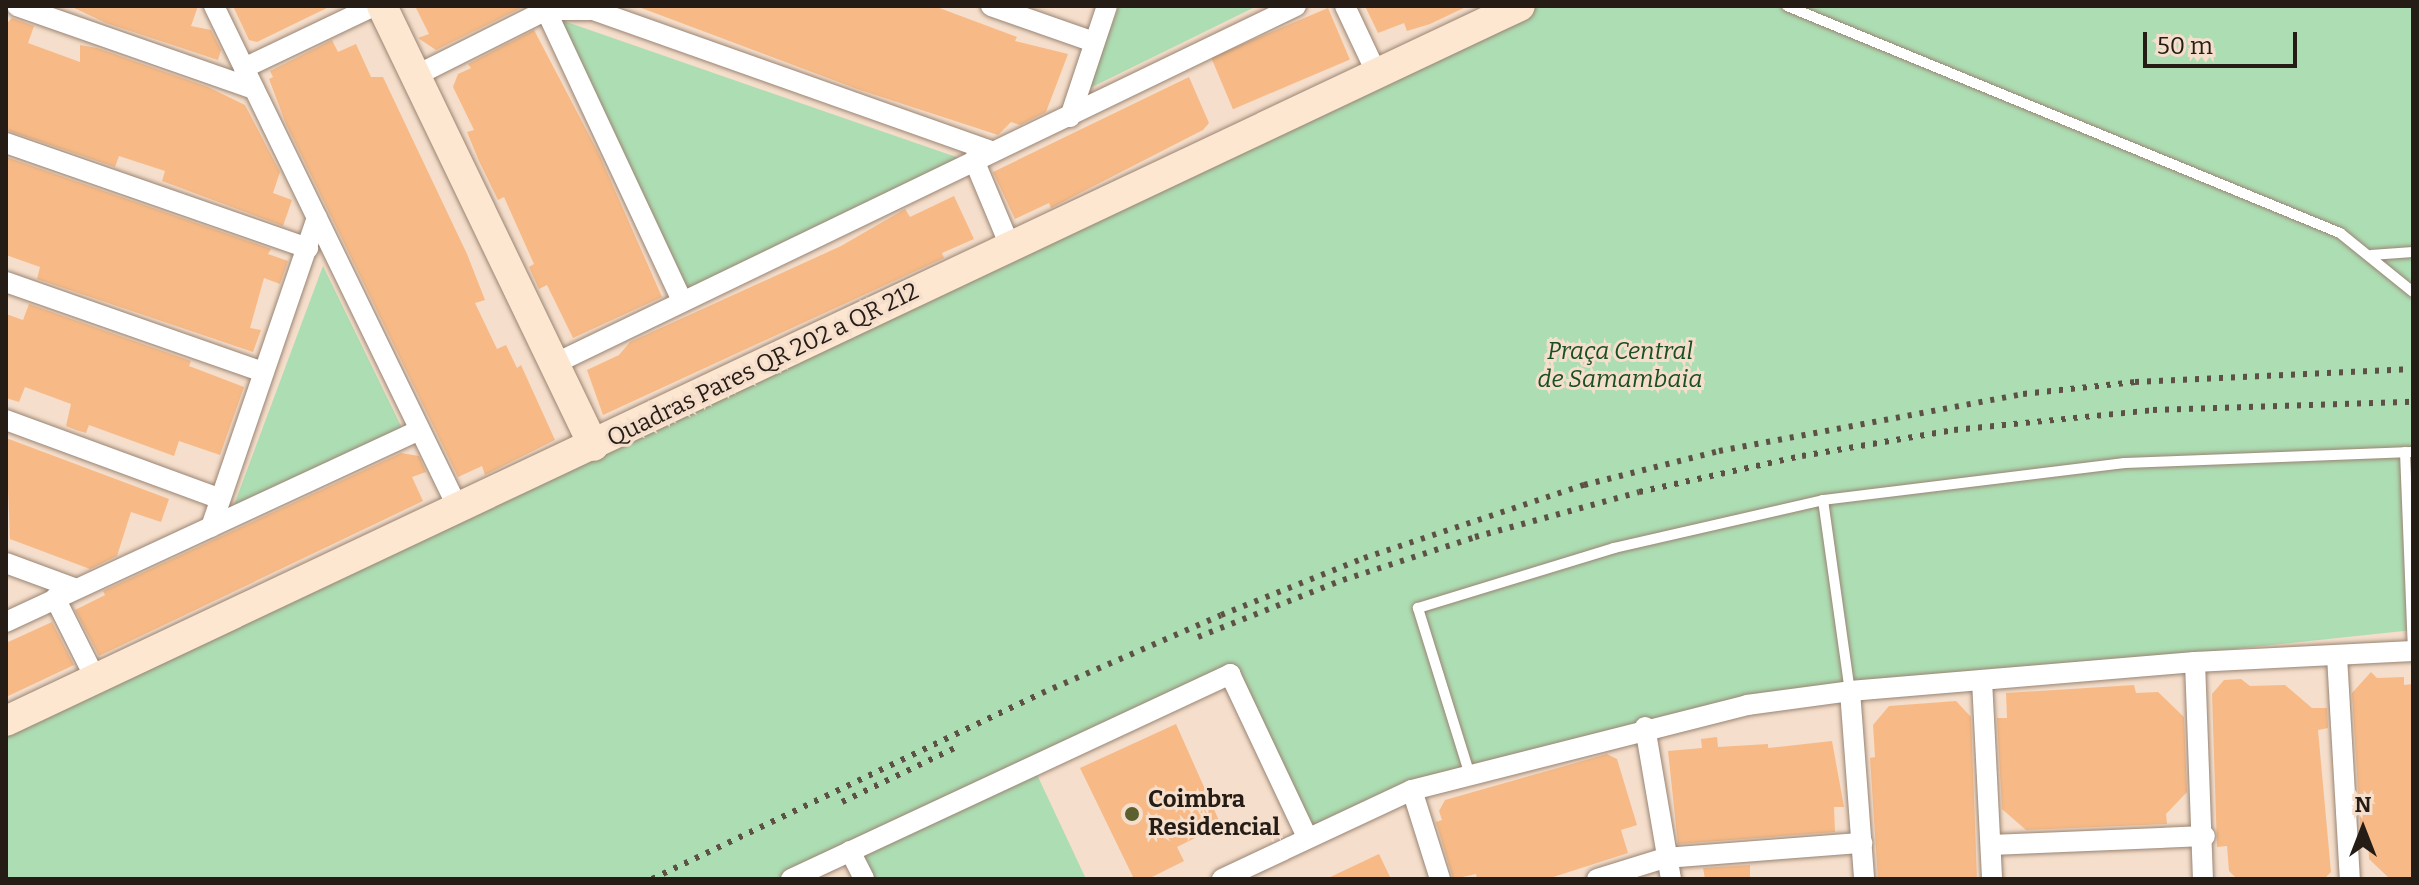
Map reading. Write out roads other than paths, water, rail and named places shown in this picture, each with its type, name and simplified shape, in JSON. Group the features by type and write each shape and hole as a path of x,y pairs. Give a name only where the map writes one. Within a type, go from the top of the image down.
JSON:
{"street":[{"path":"17,6 254,89"},
{"path":"214,6 459,510"},
{"path":"244,68 374,6"},
{"path":"382,6 552,365 594,446"},
{"path":"991,6 1094,42"},
{"path":"1070,117 1107,6"},
{"path":"552,365 1296,6"},
{"path":"1345,6 1378,76"},
{"name":"Quadras Pares QR 202 a QR 212","path":"6,721 459,510 1010,246 1378,76 1513,7"},
{"path":"415,76 545,8 593,10 984,156"},
{"path":"545,8 682,301"},
{"path":"6,143 308,248"},
{"path":"984,156 1010,246"},
{"path":"211,527 218,498 317,218"},
{"path":"6,282 263,372"},
{"path":"6,420 218,498"},
{"path":"6,622 420,430"},
{"path":"6,563 74,588"},
{"path":"55,598 96,680"},
{"path":"1222,879 1260,872 1307,837 1412,790 1469,772 1645,727 1850,691 2195,662 2413,651"},
{"path":"2337,656 2350,879"},
{"path":"2195,662 2205,836 2203,879"},
{"path":"791,879 1230,674 1307,837"},
{"path":"1982,680 1992,879"},
{"path":"1850,691 1864,879"},
{"path":"1645,727 1671,879"},
{"path":"1412,790 1440,879"},
{"path":"1991,845 2205,836"},
{"path":"1597,879 1665,858 1862,843"},
{"path":"850,851 864,879"}],"lane":[{"path":"1787,6 2340,233 2371,255 2395,282 2413,292"},
{"path":"2371,255 2413,252"},
{"path":"1469,772 1418,608 1614,548 1823,500 2124,463 2409,452 2413,651"},
{"path":"1823,500 1850,691"}],"railway":[{"path":"652,879 1042,693 1221,615 1364,558 1584,485 1719,451 2023,394 2135,382 2413,369"},
{"path":"1198,637 1343,580 1475,537 1639,492 1802,456 1954,430 2153,410 2413,402"},
{"path":"842,802 957,747"}],"place":[{"name":"Coimbra Residencial","path":"1132,814"}],"park label":[{"name":"Praça Central de Samambaia","path":"1620,366"}]}
